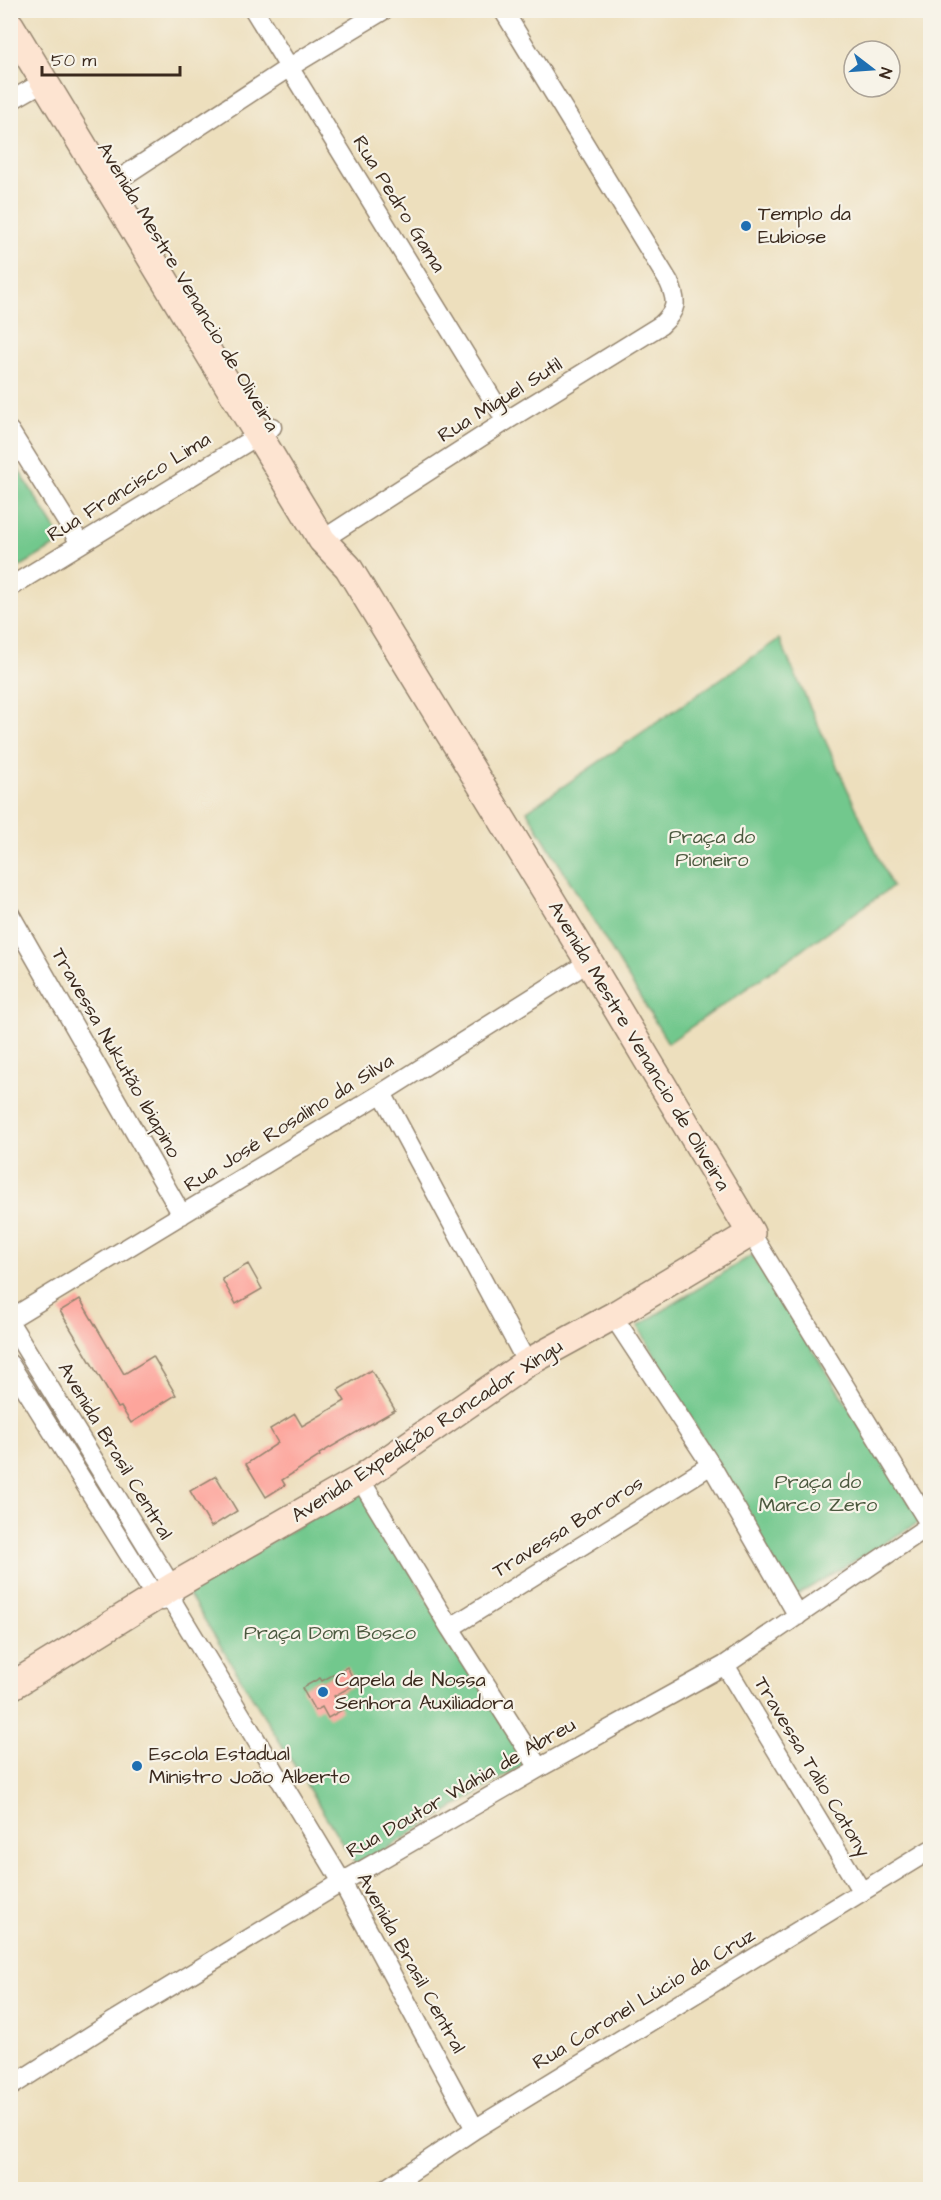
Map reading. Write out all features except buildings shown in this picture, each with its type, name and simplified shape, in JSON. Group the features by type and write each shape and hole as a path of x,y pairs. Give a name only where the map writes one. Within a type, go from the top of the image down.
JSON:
{"street":[{"name":"Avenida Mestre Venancio de Oliveira","path":"21,10 114,182 930,1525"},
{"name":"Rua Pedro Gama","path":"254,10 506,421"},
{"path":"114,182 288,68 384,10"},
{"name":"Rua Miguel Sutil","path":"329,536 506,421 661,325 671,316 675,306 675,295 669,282 503,10"},
{"name":"Avenida Mestre Venancio de Oliveira","path":"10,25 114,182"},
{"path":"10,101 45,81"},
{"name":"Rua Francisco Lima","path":"10,587 265,430"},
{"path":"10,431 80,543"},
{"name":"Travessa Nukutão Ibiapino","path":"10,914 182,1215"},
{"name":"Rua José Rosalino da Silva","path":"10,1321 382,1093 589,962"},
{"path":"382,1093 527,1363"},
{"name":"Avenida Expedição Roncador Xingu","path":"10,1687 167,1596 360,1479 527,1363 613,1316 751,1233"},
{"path":"613,1316 711,1465 798,1616"},
{"name":"Avenida Brasil Central","path":"10,1321 167,1596 342,1882 475,2129"},
{"name":"Avenida Brasil Central","path":"10,1364 167,1596"},
{"name":"Travessa Bororos","path":"450,1628 711,1465"},
{"path":"360,1479 450,1628 539,1768"},
{"name":"Rua Doutor Wahia de Abreu","path":"10,2087 342,1882 539,1768 725,1665 930,1525"},
{"name":"Travessa Talio Catony","path":"725,1665 862,1892"},
{"name":"Rua Coronel Lúcio da Cruz","path":"384,2190 475,2129 930,1850"}],"green space":[{"path":"10,456 63,541 11,572 10,572"},
{"name":"Praça do Pioneiro","path":"779,639 892,887 668,1043 527,811"},
{"name":"Praça do Marco Zero","path":"752,1255 921,1521 794,1597 638,1326"},
{"name":"Praça Dom Bosco","path":"360,1489 526,1763 357,1867 188,1593"}],"place":[{"name":"Templo da Eubiose","path":"746,226"},
{"name":"Capela de Nossa Senhora Auxiliadora","path":"323,1692"},
{"name":"Escola Estadual Ministro João Alberto","path":"137,1766"}]}
